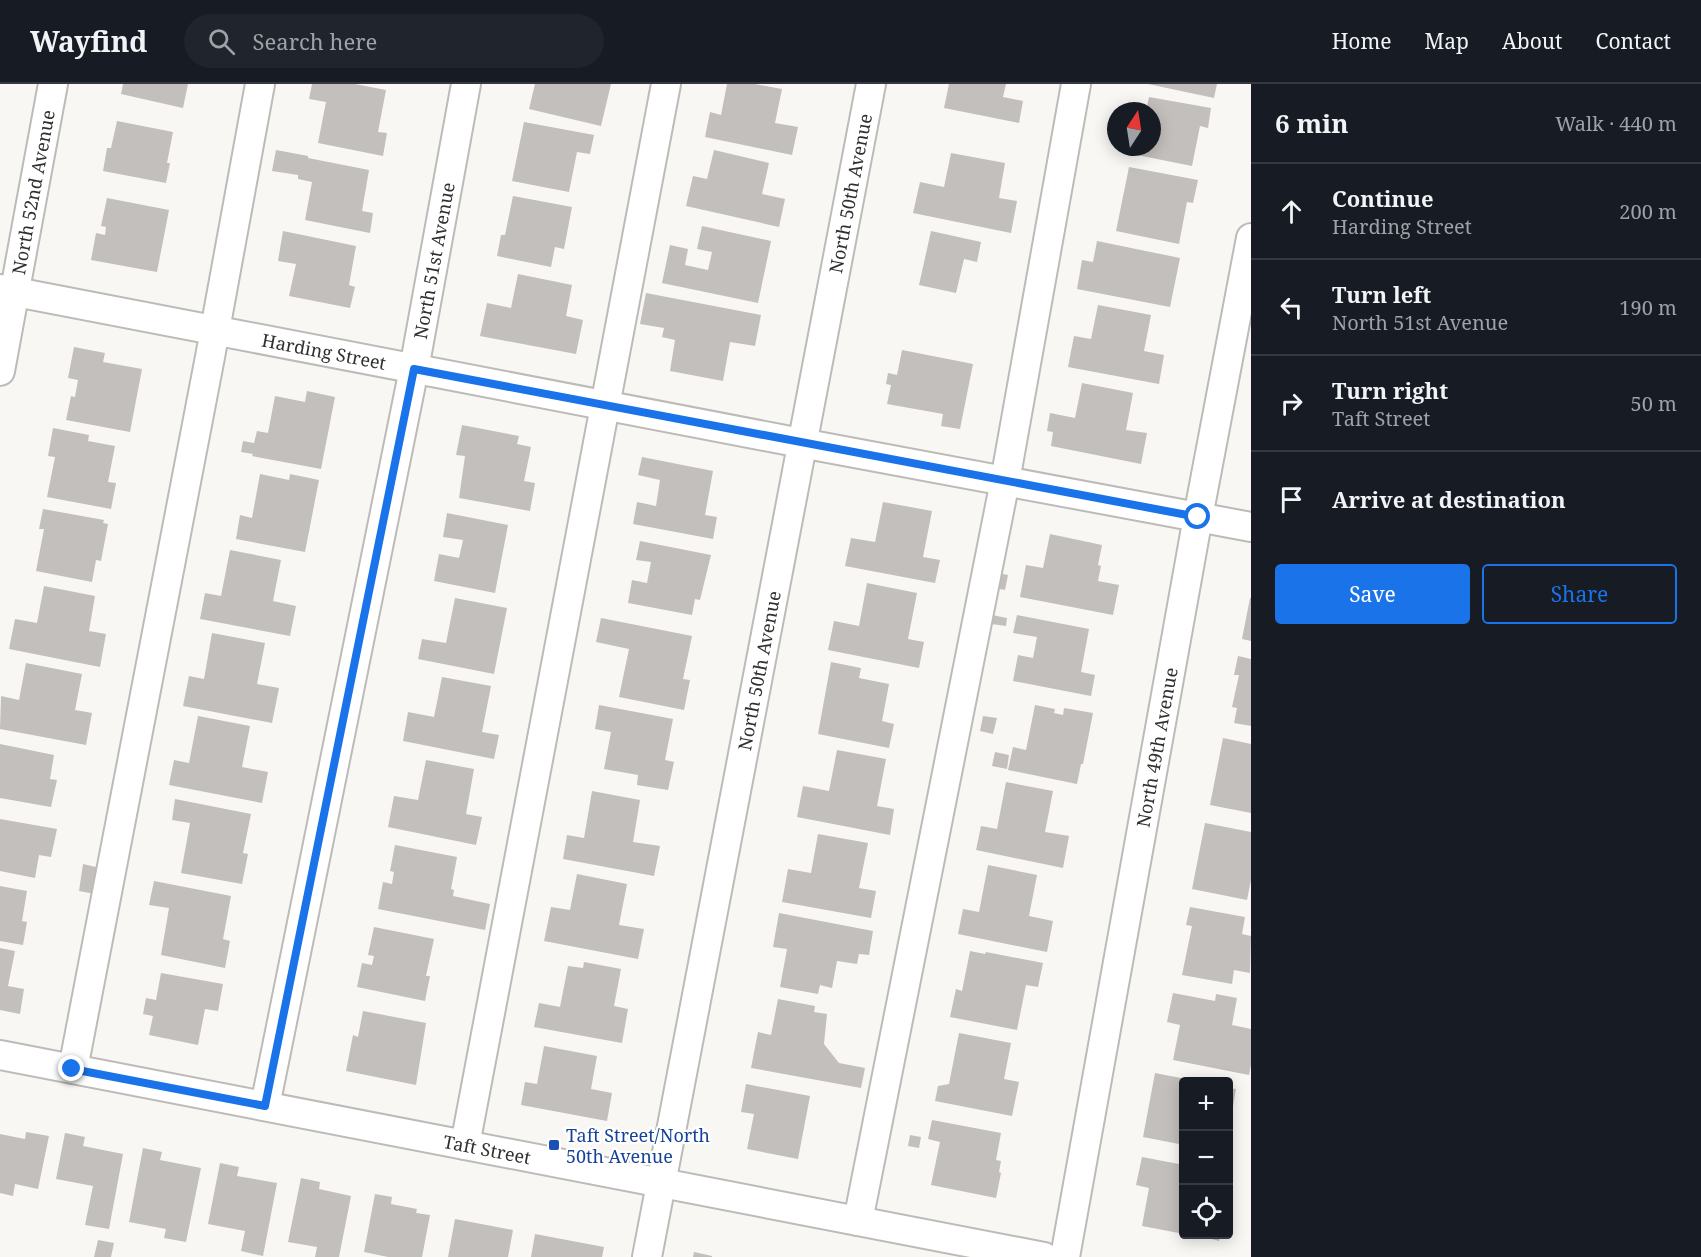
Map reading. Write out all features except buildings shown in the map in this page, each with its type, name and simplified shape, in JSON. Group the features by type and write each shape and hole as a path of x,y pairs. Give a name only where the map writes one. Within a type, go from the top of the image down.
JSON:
{"street":[{"name":"North 52nd Avenue","path":"0,371 7,290 53,84"},
{"path":"72,1069 260,84"},
{"name":"North 51st Avenue","path":"265,1106 414,369 466,84"},
{"path":"465,1145 666,84"},
{"name":"North 50th Avenue","path":"647,1257 871,84"},
{"path":"858,1221 1005,481 1076,84"},
{"name":"North 49th Avenue","path":"1065,1257 1198,517 1251,238"},
{"name":"Harding Street","path":"7,290 605,406 1251,527"},
{"name":"Taft Street","path":"0,1055 1044,1257"}],"place":[{"name":"Taft Street/North 50th Avenue","path":"554,1145"}],"route":[{"path":"72,1069 265,1106 414,369 1198,517"}]}
